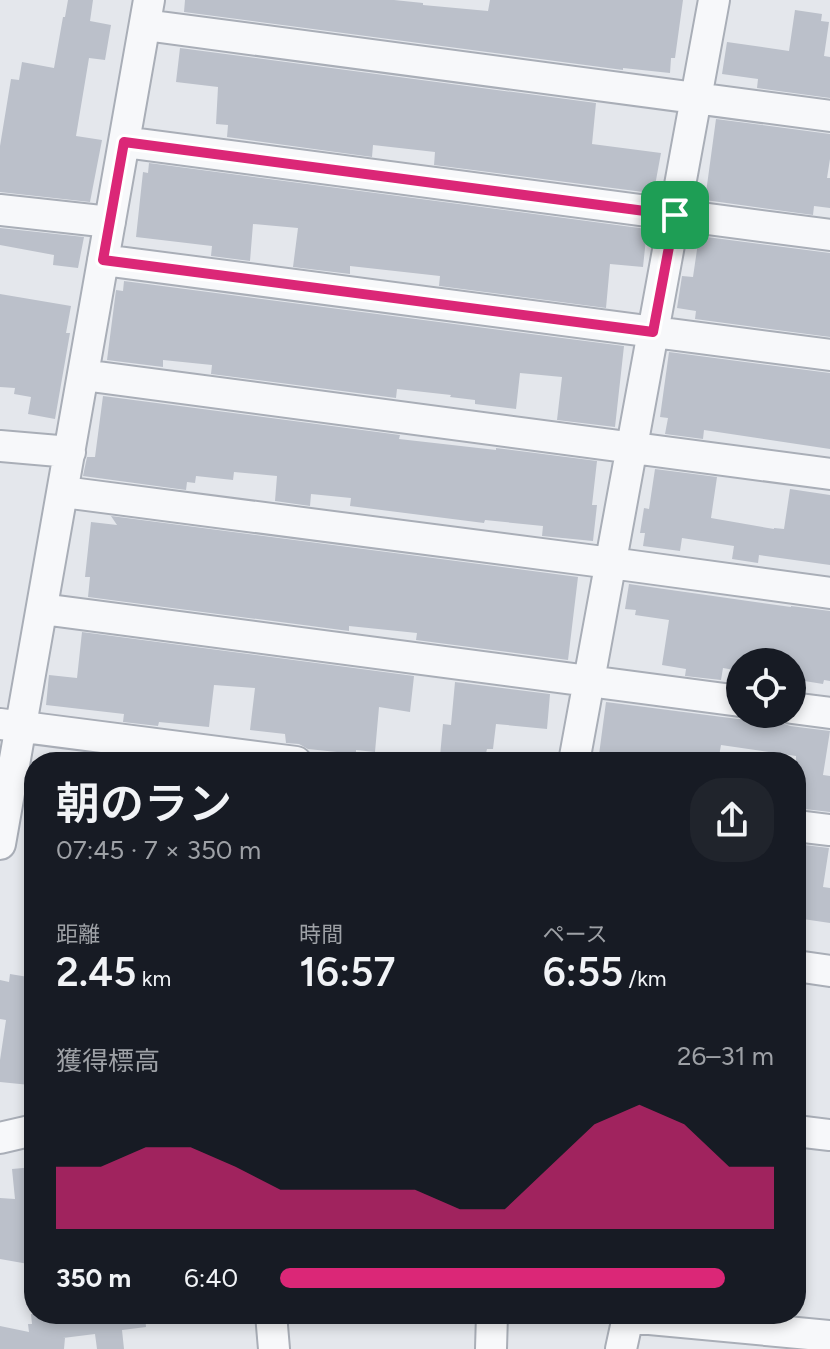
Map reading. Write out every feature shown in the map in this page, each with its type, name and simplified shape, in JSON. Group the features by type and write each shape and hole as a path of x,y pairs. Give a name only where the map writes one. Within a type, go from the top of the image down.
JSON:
{"street":[{"path":"576,752 714,0"},
{"path":"0,844 11,725 42,609 147,12 830,116"},
{"path":"124,142 830,235"},
{"path":"0,210 110,222"},
{"path":"103,260 830,355"},
{"path":"83,375 830,474"},
{"path":"0,446 70,452"},
{"path":"63,492 830,593"},
{"path":"42,609 726,699"},
{"path":"806,710 830,713"},
{"path":"11,725 219,752"},
{"path":"806,827 830,830"},
{"path":"806,967 830,971"},
{"path":"0,1138 24,1132"},
{"path":"806,1132 830,1135"},
{"path":"272,1324 274,1349"},
{"path":"621,1349 626,1324"},
{"path":"702,1324 830,1336"},
{"path":"469,1349 491,1328"}],"building":[{"path":"68,0 93,0 90,21 111,25 105,60 89,58 76,136 102,140 90,202 0,192 0,146 11,79 19,80 22,62 54,68"},
{"path":"185,0 394,0 488,11 490,0 683,0 670,73 623,70 184,12"},
{"path":"795,10 822,14 821,21 829,22 824,56 830,57 830,98 757,88 758,79 722,74 727,42 789,51"},
{"path":"180,48 596,103 592,144 661,153 654,191 434,165 435,152 373,145 372,157 227,137 228,125 216,124 218,87 176,82"},
{"path":"716,119 830,134 827,178 830,178 830,208 814,206 813,215 705,200"},
{"path":"149,163 647,229 643,267 610,264 606,308 439,286 440,276 350,266 350,274 293,267 298,228 253,224 250,261 211,256 212,246 136,237 143,172 148,173"},
{"path":"0,228 84,237 78,268 53,265 54,255 0,245"},
{"path":"699,236 830,253 830,337 695,319 696,311 677,308 682,276 693,277"},
{"path":"124,281 624,346 615,427 557,420 562,377 520,373 516,409 475,404 475,400 451,395 397,389 396,398 211,374 212,365 163,360 163,367 107,360 116,290 123,291"},
{"path":"0,294 71,306 66,333 70,333 55,419 28,414 31,397 14,394 15,388 0,387"},
{"path":"669,352 830,373 830,449 704,430 703,439 665,434 668,418 660,417"},
{"path":"103,396 400,435 399,439 597,461 592,505 597,505 593,541 542,536 543,526 485,520 484,523 350,506 351,498 311,494 310,506 275,501 277,476 234,472 233,480 196,476 195,483 187,482 186,490 83,476 87,457 95,457"},
{"path":"655,469 717,477 711,518 774,529 784,529 790,489 830,495 830,565 759,555 758,563 732,559 734,546 682,538 680,551 643,546 645,533 640,533 644,508 649,509"},
{"path":"111,516 578,577 568,660 416,640 417,633 349,626 349,631 88,597 90,577 85,577 91,522 117,525"},
{"path":"629,584 830,611 830,681 824,680 823,684 806,681 806,648 726,648 726,669 723,668 721,680 685,676 686,669 662,665 669,620 635,615 636,610 625,609"},
{"path":"82,632 414,676 410,712 379,707 375,752 308,749 299,744 286,743 285,734 250,730 255,688 214,685 209,727 123,722 124,714 46,705 49,675 77,678"},
{"path":"455,682 550,694 547,729 496,724 493,749 487,749 486,752 440,752 443,724 451,725"},
{"path":"606,702 726,717 726,728 830,731 823,775 830,776 830,812 806,809 806,752 769,752 721,745 720,752 599,752"},
{"path":"806,845 829,848 823,887 830,888 830,923 806,919"},
{"path":"10,974 24,976 24,1084 0,1082 6,1020 0,1019 0,980 9,982"},
{"path":"24,1168 24,1263 0,1259 0,1198 15,1199 12,1169"},
{"path":"28,1324 146,1324 146,1327 122,1330 124,1349 97,1349 95,1334 63,1338 64,1349 0,1349 0,1326 29,1332"}],"route":[{"path":"124,142 675,215 653,332 103,260 124,142"}]}
